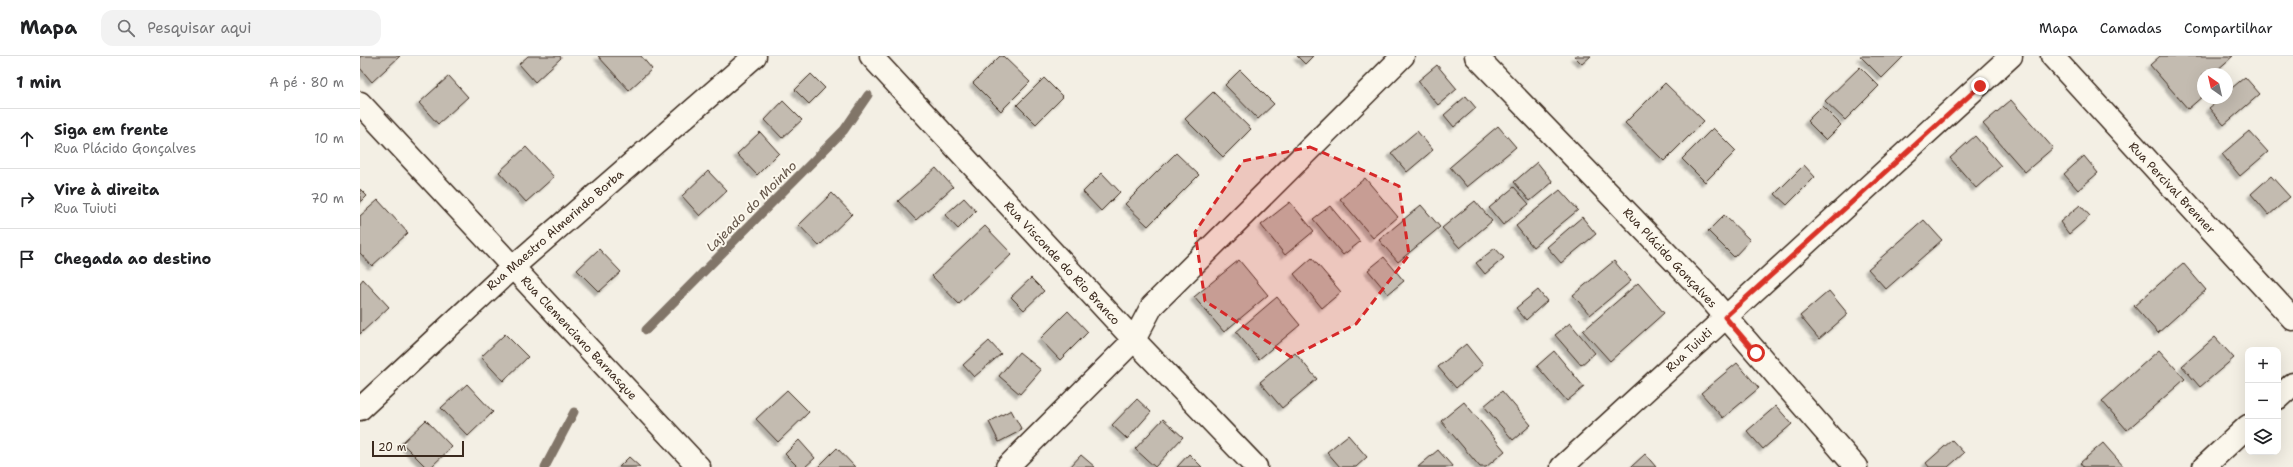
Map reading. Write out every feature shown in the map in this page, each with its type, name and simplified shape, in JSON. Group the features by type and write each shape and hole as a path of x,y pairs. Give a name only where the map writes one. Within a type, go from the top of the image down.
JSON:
{"street":[{"name":"Rua Maestro Almerindo Borba","path":"360,409 513,267 755,56"},
{"name":"Rua Visconde do Rio Branco","path":"871,56 1134,340 1256,467"},
{"path":"1007,467 1134,340 1152,306 1403,56"},
{"name":"Rua Plácido Gonçalves","path":"1476,56 1725,317 1856,467"},
{"name":"Rua Tuiuti","path":"1562,467 2011,56"},
{"name":"Rua Percival Brenner","path":"2052,56 2293,319"},
{"name":"Rua Clemenciano Barnasque","path":"360,103 699,467"},
{"path":"2281,395 2293,384"},
{"path":"2204,467 2245,429"}],"highlighted area":[{"path":"1310,147 1399,186 1409,255 1356,324 1291,357 1205,301 1195,232 1243,161"}],"building":[{"path":"360,56 400,56 372,82 360,68"},
{"path":"528,56 560,56 561,58 535,82 519,64"},
{"path":"598,56 641,56 652,69 629,90"},
{"path":"1000,56 1003,56 1030,82 1001,111 973,83"},
{"path":"1297,56 1313,56 1305,64"},
{"path":"1574,56 1591,56 1582,64"},
{"path":"1860,56 1904,56 1882,78"},
{"path":"2160,56 2233,56 2219,68 2197,68 2197,101 2188,109 2150,65"},
{"path":"1437,65 1457,89 1438,105 1418,81"},
{"path":"1860,67 1879,86 1845,120 1825,101"},
{"path":"1240,70 1274,104 1258,119 1225,85"},
{"path":"811,74 825,88 809,104 795,90"},
{"path":"449,76 468,97 438,124 419,103"},
{"path":"2245,77 2260,94 2224,125 2209,108 2214,104 2233,104 2233,87"},
{"path":"1044,78 1063,97 1036,124 1017,105"},
{"path":"1665,83 1704,121 1664,161 1625,123"},
{"path":"1213,92 1251,129 1223,157 1185,119"},
{"path":"1466,96 1476,108 1454,127 1444,115"},
{"path":"2011,100 2053,148 2025,172 1983,124"},
{"path":"783,101 802,120 782,138 765,120"},
{"path":"1822,106 1841,125 1826,140 1807,121"},
{"path":"1498,126 1516,147 1467,187 1450,167"},
{"path":"1713,128 1736,151 1705,182 1682,159"},
{"path":"1417,131 1433,150 1407,172 1391,153"},
{"path":"2249,131 2268,152 2240,176 2222,154"},
{"path":"760,132 779,153 757,175 737,154"},
{"path":"1975,136 2001,166 1976,188 1950,158"},
{"path":"526,147 554,177 526,202 499,172"},
{"path":"1176,153 1199,175 1148,226 1125,204"},
{"path":"2084,156 2098,173 2078,190 2064,174"},
{"path":"1537,162 1553,182 1530,201 1514,182"},
{"path":"1804,165 1815,177 1787,205 1775,194"},
{"path":"936,168 953,187 916,220 898,201"},
{"path":"708,171 727,191 700,216 682,196"},
{"path":"1102,173 1120,192 1101,211 1083,192"},
{"path":"2271,176 2290,197 2269,215 2251,194"},
{"path":"1365,178 1398,217 1373,238 1340,199"},
{"path":"1514,187 1529,204 1503,225 1489,208"},
{"path":"360,189 367,196 360,203"},
{"path":"1560,190 1578,210 1533,247 1516,226"},
{"path":"832,193 852,214 819,246 799,225"},
{"path":"964,198 976,211 958,229 945,215"},
{"path":"378,200 408,233 372,266 360,253 360,216"},
{"path":"1475,201 1492,221 1460,248 1442,228"},
{"path":"1290,202 1314,231 1285,255 1261,225"},
{"path":"1421,205 1440,227 1398,262 1379,240"},
{"path":"2080,205 2090,216 2069,234 2060,222"},
{"path":"1330,206 1360,242 1343,255 1313,219"},
{"path":"1724,215 1750,240 1734,257 1708,231"},
{"path":"1582,217 1596,234 1561,263 1547,247"},
{"path":"1924,220 1942,240 1886,289 1868,269"},
{"path":"985,226 1012,254 959,304 932,276"},
{"path":"1495,248 1504,258 1485,274 1476,263"},
{"path":"599,249 621,272 599,292 577,270"},
{"path":"1384,257 1404,281 1388,294 1368,270"},
{"path":"1312,258 1341,292 1322,308 1294,274"},
{"path":"1239,260 1268,295 1224,332 1194,297"},
{"path":"1614,261 1631,281 1590,315 1573,295"},
{"path":"2183,263 2206,290 2158,333 2134,306"},
{"path":"1031,278 1044,291 1024,310 1011,297"},
{"path":"363,279 389,307 360,334 360,283"},
{"path":"1638,283 1664,313 1610,361 1583,331"},
{"path":"1538,290 1547,301 1526,320 1516,308"},
{"path":"1829,291 1848,314 1819,339 1800,316"},
{"path":"1277,297 1300,325 1259,359 1236,332"},
{"path":"1068,311 1088,332 1060,360 1040,339"},
{"path":"1570,323 1595,353 1581,365 1555,335"},
{"path":"505,334 528,357 503,381 481,357"},
{"path":"2215,337 2234,358 2200,387 2182,366"},
{"path":"989,341 1001,354 974,377 963,365"},
{"path":"1466,344 1483,365 1456,388 1438,367"},
{"path":"2159,350 2185,379 2127,430 2102,401"},
{"path":"1554,351 1584,387 1567,401 1537,366"},
{"path":"1019,352 1041,370 1020,394 999,376"},
{"path":"1295,353 1317,379 1282,408 1260,382"},
{"path":"1737,363 1759,388 1723,418 1701,393"},
{"path":"467,384 493,412 468,436 441,408"},
{"path":"787,390 809,412 778,442 756,419"},
{"path":"1502,391 1531,425 1513,440 1484,406"},
{"path":"1137,399 1151,412 1127,439 1112,425"},
{"path":"1464,402 1505,451 1486,467 1480,467 1441,421"},
{"path":"1776,406 1792,424 1763,449 1747,431"},
{"path":"1011,410 1022,430 999,442 989,422"},
{"path":"1163,419 1183,437 1155,467 1135,449"},
{"path":"426,420 452,447 431,467 426,467 402,443"},
{"path":"1348,435 1367,457 1356,467 1340,467 1327,452"},
{"path":"799,440 815,458 805,467 798,467 785,454"},
{"path":"1952,440 1964,453 1948,467 1929,467 1926,463"},
{"path":"2103,443 2124,467 2083,467 2080,463"},
{"path":"837,448 855,467 818,467"},
{"path":"1438,450 1453,467 1418,467"},
{"path":"1189,454 1202,467 1177,467"},
{"path":"1645,454 1656,467 1631,467"},
{"path":"1081,455 1095,467 1070,467"},
{"path":"629,457 640,467 619,467"}],"waterway":[{"name":"Lajeado do Moinho","path":"646,330 844,130 868,95"},
{"name":"Lajeado do Moinho","path":"545,467 574,412"}],"route":[{"path":"1756,353 1725,317 1980,86"}]}
